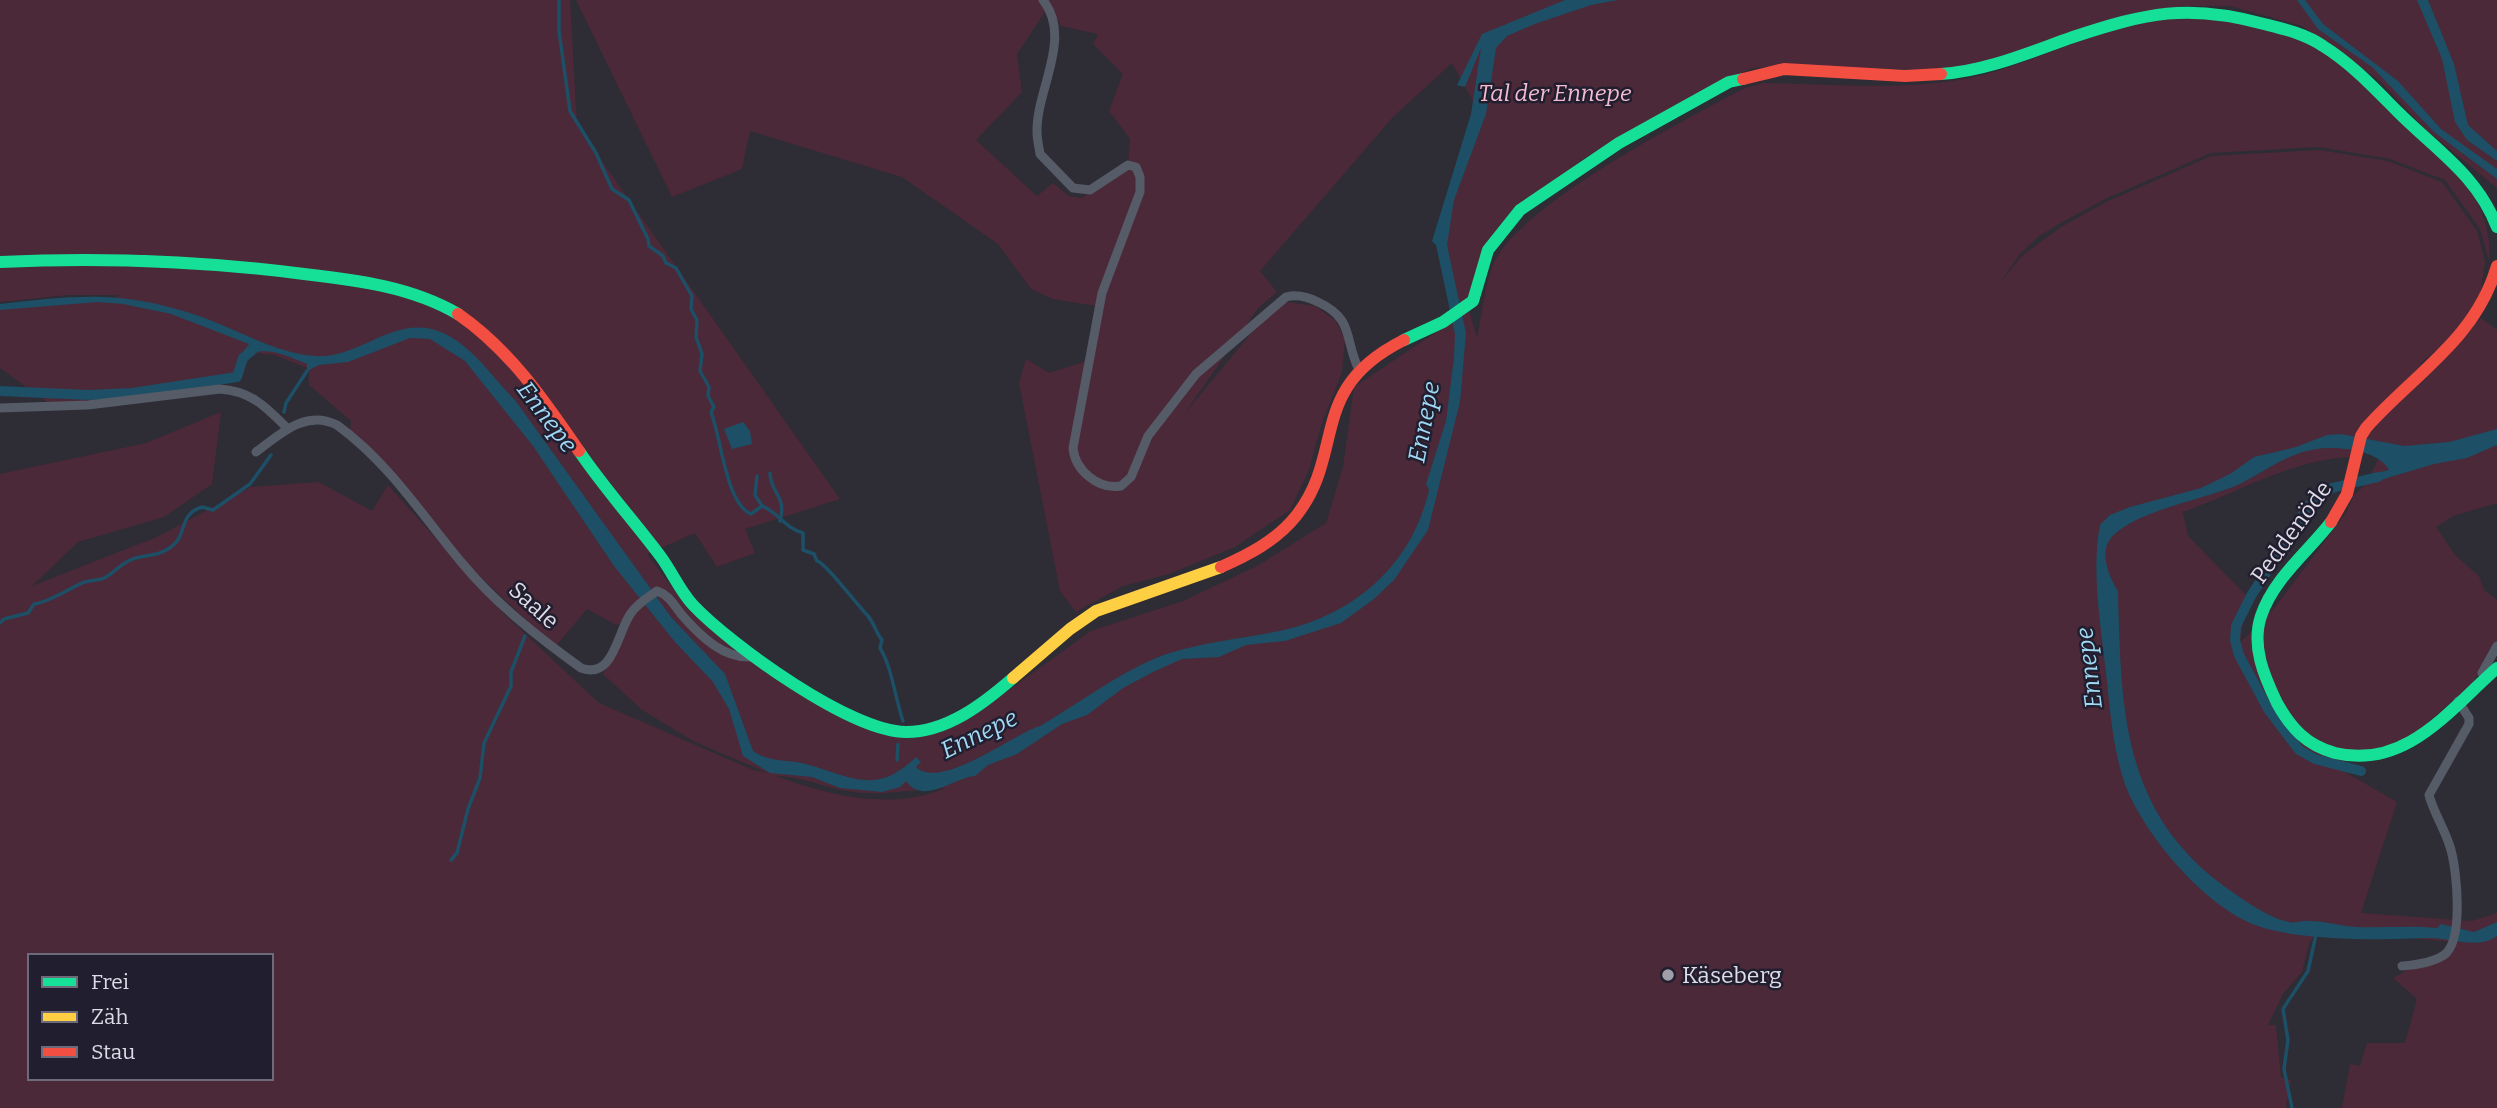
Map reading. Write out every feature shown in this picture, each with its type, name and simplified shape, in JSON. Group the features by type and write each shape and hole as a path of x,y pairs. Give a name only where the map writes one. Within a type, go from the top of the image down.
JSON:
{"street":[{"path":"1043,0 1055,22 1055,31 1038,124 1040,154 1073,188 1090,190 1128,164 1136,167 1140,177 1140,192 1097,314 1073,448 1077,463 1105,486 1121,486 1131,477 1148,436 1196,374 1286,297 1307,298 1339,314 1347,328 1359,370"},
{"path":"0,262 112,257 199,261 354,280 388,288 457,314 496,344 522,371 594,473 667,564 692,603 756,656 857,721 877,729 915,732 964,714 998,693 1085,617 1109,603 1182,582 1235,561 1281,533 1297,516 1309,496 1347,385 1359,370 1382,352 1465,309 1475,296 1488,250 1520,210 1619,143 1729,82 1754,74 1784,69 1905,76 1972,72 2131,19 2170,11 2211,11 2280,27 2321,44 2353,67 2480,189 2497,228"},
{"name":"Peddenöde","path":"2497,266 2488,296 2470,324 2371,422 2361,436 2350,488 2338,512 2287,569 2264,606 2257,632 2257,643 2271,692 2289,726 2319,748 2354,755 2387,753 2402,748 2497,668"},
{"path":"0,408 88,405 220,389 240,390 255,398 287,428"},
{"name":"Saale","path":"256,452 287,428 310,419 326,419 348,432 401,483 464,566 503,607 581,668 591,672 601,669 611,658 626,621 642,601 657,592 666,594 692,626 723,651 741,659 756,656"},
{"path":"2485,678 2482,673 2497,646"},
{"path":"2402,966 2435,960 2445,955 2452,944 2458,895 2451,849 2429,795 2469,724 2469,718 2458,701"}],"green space":[{"name":"Tal der Ennepe","path":"0,0 570,0 577,126 840,499 745,529 755,553 717,567 695,533 647,554 689,610 736,649 837,713 897,737 970,718 1091,631 1183,601 1259,565 1326,523 1343,467 1354,387 1456,319 1440,234 1478,110 1452,63 1393,117 1260,271 1277,292 1258,308 1185,413 1267,314 1286,302 1315,306 1335,320 1345,339 1342,372 1321,426 1309,470 1290,510 1235,547 1169,574 1123,586 1076,612 1060,591 1019,383 1026,359 1049,373 1090,360 1101,301 1142,177 1128,164 1130,139 1109,111 1123,74 1093,44 1098,34 1061,26 1046,0 2497,0 2497,188 2424,128 2380,81 2302,26 2230,6 2183,6 1976,67 1916,70 1789,65 1752,68 1634,128 1583,159 1513,213 1494,233 1467,303 1477,338 1493,265 1508,242 1534,217 1606,166 1745,88 1763,83 1867,86 1945,82 1988,74 2127,25 2190,14 2251,21 2287,33 2337,59 2382,98 2461,178 2480,209 2486,226 2489,261 2480,229 2445,180 2390,159 2319,147 2211,153 2105,199 2059,224 2038,237 2020,254 1999,284 2022,256 2061,227 2106,202 2211,156 2319,150 2388,161 2442,182 2477,231 2485,262 2479,303 2456,334 2420,364 2435,367 2481,318 2497,330 2497,503 2453,516 2436,527 2456,556 2479,576 2484,590 2497,600 2497,642 2473,683 2403,744 2346,759 2340,769 2397,802 2361,913 2472,921 2497,913 2497,1108 2342,1108 2350,1064 2360,1066 2367,1043 2405,1043 2417,999 2393,978 2409,969 2435,963 2455,942 2317,930 2309,944 2302,972 2283,994 2268,1025 2276,1025 2281,1077 2291,1080 2286,1108 0,1108 0,474 146,443 221,412 212,484 164,517 78,542 32,586 157,537 251,487 319,482 372,511 388,485 502,612 599,703 753,770 768,773 695,742 642,710 603,674 628,629 621,624 616,625 587,609 556,646 544,637 467,564 422,509 349,439 351,421 309,385 309,369 275,355 255,353 244,363 240,379 165,395 54,407 0,368 0,307 110,301 119,295 68,295 0,302","holes":["2353,439 2384,448 2366,484 2354,495 2346,513 2276,606 2240,643 2247,596 2188,536 2183,512 2286,470 2329,459 2351,457","776,776 859,793 884,793 946,788 904,799 882,800 839,795"]},
{"path":"576,0 1040,0 1047,9 1017,54 1022,92 976,140 1037,196 1053,183 1069,196 1082,198 1120,170 1135,168 1139,192 1096,306 1053,299 1031,289 998,244 902,177 750,131 742,169 672,197"}],"water":[{"path":"1565,0 1618,0 1591,5 1535,24 1507,36 1496,48 1486,114 1454,200 1447,245 1466,333 1460,402 1428,530 1394,580 1374,599 1341,623 1285,641 1246,645 1219,657 1182,659 1123,688 1087,715 1062,724 1017,754 988,765 975,776 930,791 913,788 906,781 900,787 882,792 840,788 812,777 770,773 743,756 729,709 713,682 675,642 614,566 533,446 465,361 430,339 410,338 348,362 319,365 307,371 307,364 286,355 263,351 249,355 244,351 249,344 171,314 123,304 98,302 0,310 0,304 53,298 123,298 199,316 270,345 315,356 347,351 408,328 441,332 472,353 515,400 671,617 725,674 753,751 772,759 806,764 863,780 888,776 916,757 921,762 916,767 927,772 942,772 959,767 1040,726 1154,659 1194,646 1298,626 1325,616 1350,603 1391,567 1408,544 1420,518 1429,490 1426,484 1446,421 1455,334 1436,245 1432,241 1471,114 1481,48 1465,87 1457,85 1482,34"},
{"path":"2297,0 2305,0 2323,24 2398,81 2441,129 2497,169 2497,179 2434,132 2372,67 2318,29"},
{"path":"2417,0 2428,0 2454,64 2468,125 2497,151 2497,161 2467,140 2455,122 2442,59"},
{"path":"743,422 750,431 752,444 732,449 724,429"},
{"path":"2497,429 2497,445 2467,458 2434,464 2364,485 2367,475 2389,470 2384,463 2367,454 2346,449 2306,451 2285,459 2235,486 2132,522 2109,541 2105,553 2109,574 2118,591 2121,674 2125,714 2133,752 2145,788 2163,822 2187,854 2244,900 2271,916 2289,922 2437,928 2441,924 2474,932 2497,922 2497,936 2473,943 2430,938 2324,937 2272,930 2238,917 2218,904 2180,868 2148,827 2126,787 2113,731 2100,618 2096,561 2100,525 2110,515 2130,507 2201,488 2230,474 2254,457 2296,447 2327,435 2341,434 2404,446 2449,442"}],"waterway":[{"path":"559,0 559,31 570,111 596,153 612,189 629,200 649,246 663,256 666,263 676,268 692,296 691,309 697,320 696,337 702,354 700,371 709,387 708,396 714,407 711,412 725,469 736,497 751,514 762,506 803,533 803,550 814,554 817,561 834,576 870,619 882,640 880,648 903,721"},
{"path":"0,391 89,395 132,393 237,377 243,358 257,346"},
{"path":"284,412 286,403 307,371"},
{"path":"0,623 4,619 28,613 34,604 82,583 104,578 131,559 157,554 171,547 180,537 186,520 194,510 202,507 213,510 250,484 271,455"},
{"path":"770,473 780,500 780,521"},
{"path":"757,476 755,495 762,506"},
{"path":"2361,771 2315,759 2299,750 2268,709 2239,655 2235,640 2236,626 2251,596 2309,505 2332,488 2378,477"},
{"path":"451,860 457,853 468,809 480,778 484,743 511,686 511,672 525,636"},
{"path":"897,760 898,744"},
{"path":"2292,1108 2284,1069 2288,1040 2283,1009 2308,971 2317,930"}],"traffic: fast":[{"path":"1941,74 1992,65 2123,22 2167,14 2212,14 2279,28 2316,42 2362,77 2467,178 2489,209 2497,227"},
{"path":"1404,340 1443,322 1473,301 1488,250 1520,210 1619,143 1729,82 1743,79"},
{"path":"0,262 114,260 266,270 384,286 422,297 458,314"},
{"path":"579,451 661,557 693,605 763,663 824,702 855,718 883,728 906,732 921,731 964,715 1013,678"},
{"path":"2331,522 2274,590 2258,627 2258,650 2268,682 2282,712 2300,734 2325,750 2335,753 2360,756 2384,753 2425,732 2497,668"}],"traffic: slow":[{"path":"1013,678 1070,629 1096,611 1221,567"}],"traffic: jam":[{"path":"1743,79 1784,69 1905,76 1941,74"},
{"path":"2331,522 2347,494 2361,436 2366,428 2459,335 2487,292 2497,266"},
{"path":"458,314 494,343 510,360 579,451"},
{"path":"1221,567 1271,540 1296,516 1311,492 1321,468 1340,400 1353,379 1373,359 1404,340"}],"place":[{"name":"Käseberg","path":"1668,975"}],"water label":[{"name":"Ennepe","path":"547,417"},
{"name":"Ennepe","path":"1424,422"},
{"name":"Ennepe","path":"2089,668"},
{"name":"Ennepe","path":"979,734"}]}
